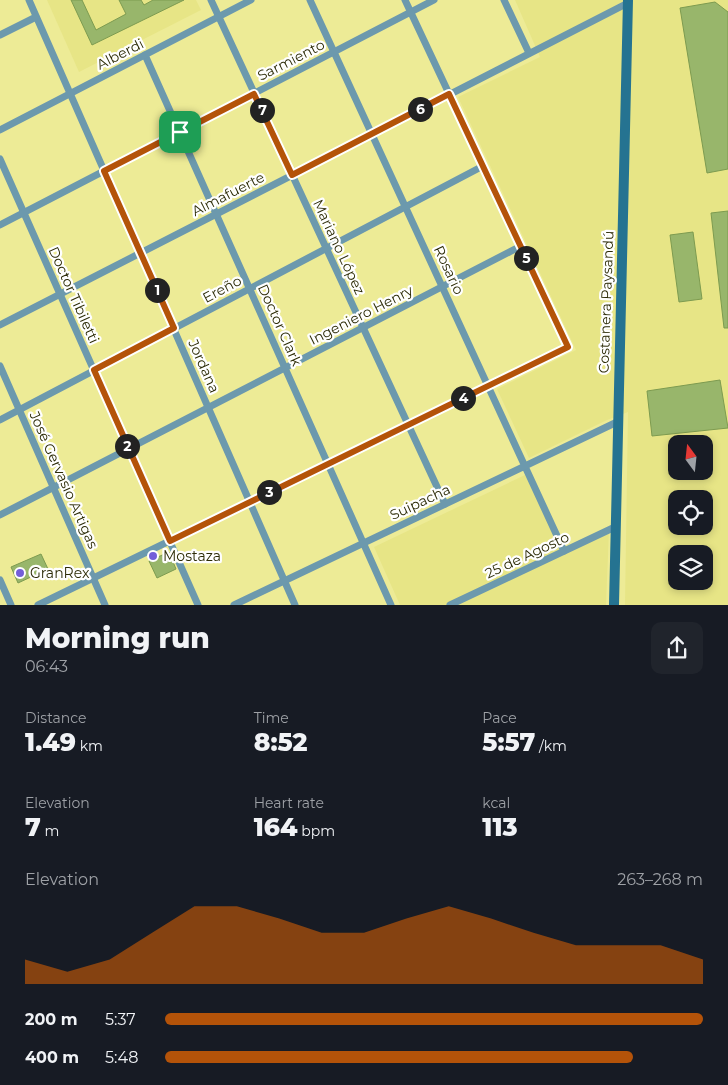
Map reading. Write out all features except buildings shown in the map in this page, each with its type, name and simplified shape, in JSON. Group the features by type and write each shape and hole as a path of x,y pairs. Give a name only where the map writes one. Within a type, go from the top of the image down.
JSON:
{"main road":[{"name":"Costanera Paysandú","path":"614,605 628,1"}],"street":[{"name":"Jordana","path":"29,0 295,605"},
{"name":"Mariano López","path":"211,0 445,504"},
{"name":"Alberdi","path":"0,130 251,0"},
{"name":"Rosario","path":"310,0 564,551"},
{"path":"38,605 568,347 406,0"},
{"name":"Sarmiento","path":"0,225 434,0"},
{"path":"504,0 529,53"},
{"name":"Almafuerte","path":"0,325 628,1"},
{"path":"0,35 36,17"},
{"name":"Doctor Clark","path":"145,55 391,605"},
{"name":"Doctor Tibiletti","path":"0,159 198,605"},
{"name":"Ereño","path":"0,420 483,166"},
{"name":"Ingeniero Henry","path":"0,516 521,246"},
{"name":"José Gervasio Artigas","path":"0,366 105,605"},
{"name":"Suipacha","path":"234,605 617,422"},
{"name":"25 de Agosto","path":"450,605 615,527"},
{"path":"0,580 11,605"}],"shaded area":[{"path":"47,0 196,0 201,10 79,72"},
{"path":"515,0 728,0 728,605 625,605 628,412 607,420 529,458 497,389 576,350 458,97 540,57"},
{"path":"525,475 563,553 609,531 606,605 400,605 374,547"}],"place":[{"name":"Mostaza","path":"153,556"},
{"name":"GranRex","path":"20,573"}],"route":[{"path":"254,94 292,175 449,94 568,347 170,541 94,370 174,328 104,171 180,132 254,94"}]}
